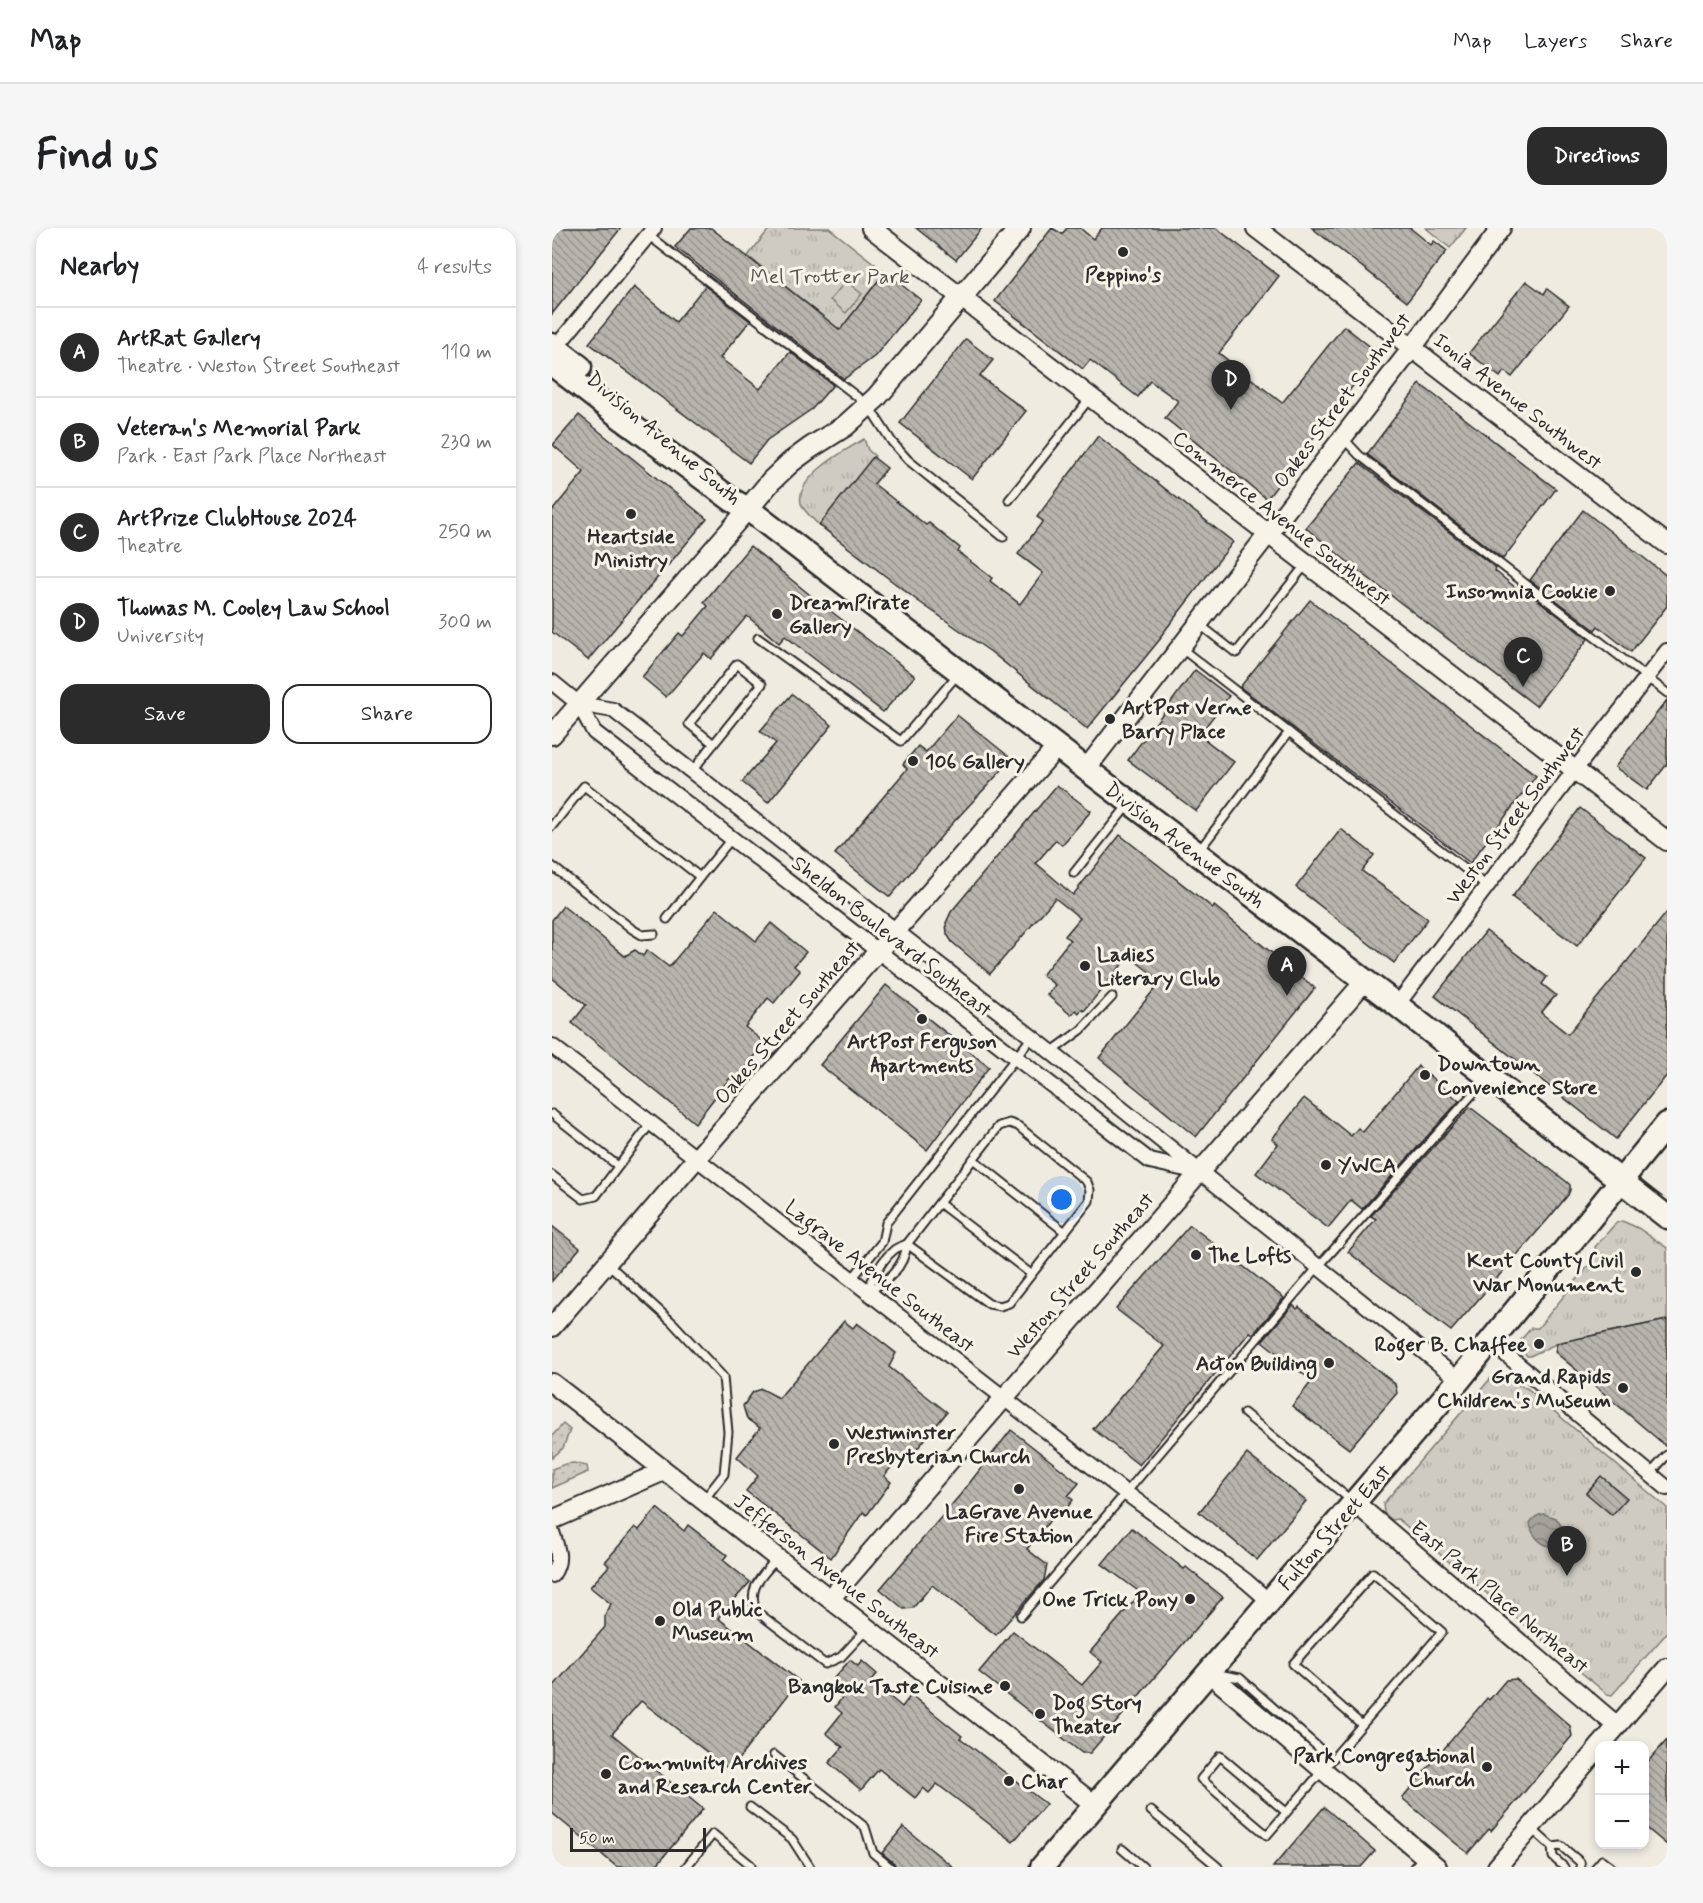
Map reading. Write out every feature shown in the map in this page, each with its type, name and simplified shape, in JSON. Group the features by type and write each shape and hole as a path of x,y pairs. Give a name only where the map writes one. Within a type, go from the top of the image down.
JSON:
{"main road":[{"path":"748,509 771,481 791,462 845,426 868,405 1020,228"},
{"name":"Division Avenue South","path":"553,352 642,434 732,500 748,509 1086,770 1397,1005 1667,1217"},
{"name":"Fulton Street East","path":"1042,1867 1491,1342 1667,1124"}],"street":[{"name":"Commerce Avenue Southwest","path":"871,228 1667,842"},
{"name":"Ionia Avenue Southwest","path":"1256,228 1667,544"},
{"name":"Oakes Street Southwest","path":"1086,770 1412,348 1501,228"},
{"path":"553,352 651,232"},
{"path":"552,735 748,509"},
{"name":"Weston Street Southwest","path":"1397,1005 1667,651"},
{"name":"Sheldon Boulevard Southeast","path":"552,682 579,704 594,732 1150,1161 1199,1172"},
{"name":"Sheldon Boulevard Southeast","path":"579,704 613,710 897,930 1459,1380"},
{"name":"Oakes Street Southeast","path":"552,1327 1057,747"},
{"name":"Weston Street Southeast","path":"830,1599 1364,982"},
{"name":"Lagrave Avenue Southeast","path":"552,1046 1003,1398 1126,1493 1246,1581 1270,1602"},
{"path":"1491,1342 1667,1488"},
{"name":"Jefferson Avenue Southeast","path":"552,1383 1095,1805"},
{"path":"552,1521 664,1471"},
{"name":"East Park Place Northeast","path":"1354,1502 1617,1726"},
{"path":"552,1532 558,1552 558,1567 552,1575"},
{"path":"1604,1741 1667,1668"},
{"path":"1209,1673 1323,1770 1425,1863"},
{"path":"1497,1867 1595,1752"}],"lane":[{"path":"651,232 868,405 892,442 908,460 1003,537"},
{"path":"1009,500 1090,398"},
{"path":"1343,437 1359,455 1667,693"},
{"path":"1198,624 1236,653 1306,564"},
{"path":"758,638 901,741 960,672"},
{"path":"1180,647 1487,886"},
{"path":"692,771 714,744 762,684 737,664 689,724 714,744"},
{"path":"1196,854 1289,732"},
{"path":"552,826 584,786 700,877"},
{"path":"1074,873 1130,803"},
{"path":"667,919 732,838"},
{"path":"552,866 632,929 642,935 654,934"},
{"path":"1051,1052 1081,1030 1112,997"},
{"path":"851,1280 882,1242 886,1223 1032,1038"},
{"path":"1021,1616 1318,1267 1488,1077"},
{"path":"552,1114 618,1166"},
{"path":"552,1175 583,1199 596,1196 651,1123"},
{"path":"867,1292 875,1272 894,1250 907,1244 999,1126 1009,1123 1018,1126 1087,1182 1090,1190 1089,1201 1065,1232 1009,1303 1000,1306 988,1304 907,1244"},
{"path":"973,1160 1065,1232"},
{"path":"939,1203 1031,1274"},
{"path":"867,1292 886,1282 905,1258 907,1244"},
{"path":"607,1263 673,1323 723,1377 729,1432 724,1474 703,1501"},
{"path":"1244,1413 1354,1502"},
{"path":"1650,1474 1667,1455"},
{"path":"777,1558 755,1585 752,1599 756,1611 815,1658 825,1664 842,1657 868,1629"},
{"path":"1286,1812 1220,1756 1201,1779 1267,1835 1442,1632 1373,1573 1293,1664 1361,1724"},
{"path":"774,1755 865,1827 873,1853 890,1867"},
{"path":"750,1807 792,1839 810,1867"},
{"path":"1151,1812 1218,1867"},
{"path":"1530,1828 1552,1847 1553,1857 1564,1867"},
{"path":"686,1867 713,1834 751,1865 750,1867"},
{"path":"1552,1847 1561,1846 1580,1862 1581,1867"},
{"path":"1122,1849 1143,1867"},
{"path":"1596,1867 1602,1860 1611,1867"}],"green space":[{"name":"Mel Trotter Park","path":"770,228 829,228 885,272 840,330 748,256"},
{"path":"1426,228 1466,228 1450,248"},
{"path":"846,281 862,294 846,313 830,300"},
{"path":"864,439 868,450 875,456 819,525 802,506 801,493 814,474 824,465"},
{"path":"1622,1221 1638,1228 1667,1248 1667,1320 1558,1343 1527,1356 1522,1350 1520,1341 1531,1328 1538,1328 1597,1255 1595,1247 1616,1223"},
{"path":"1496,1376 1528,1389 1667,1508 1667,1633 1612,1695 1607,1694 1398,1519 1392,1520 1384,1513 1383,1504 1491,1378"},
{"path":"563,1424 570,1430 563,1448 552,1458 552,1436"},
{"path":"574,1463 587,1466 588,1472 552,1488 552,1469"}],"water":[{"path":"1544,1514 1556,1518 1565,1531 1563,1540 1554,1547 1542,1543 1532,1531 1531,1521"}],"building":[{"path":"552,228 621,228 552,314"},
{"path":"691,228 711,228 840,330 885,272 921,300 875,356 844,379 675,247"},
{"path":"916,228 982,228 956,260"},
{"path":"1052,228 1062,234 1067,228 1080,228 1093,239 1102,228 1216,228 1279,276 1219,353 1282,403 1344,326 1378,353 1267,499 1165,418 1178,401 1150,381 1138,397 1090,360 1083,369 995,301"},
{"path":"1312,228 1410,228 1431,245 1434,241 1447,251 1407,302"},
{"path":"1526,281 1544,294 1547,289 1569,306 1512,377 1504,371 1500,377 1469,353"},
{"path":"705,286 750,321 720,358 760,389 790,352 833,385 812,409 767,440 749,463 589,343 634,287 676,322"},
{"path":"966,339 993,360 980,376 1026,411 972,479 900,423"},
{"path":"1420,384 1556,489 1503,559 1367,454"},
{"path":"579,415 707,519 588,660 552,632 552,511 584,472 553,445"},
{"path":"1098,436 1233,542 1161,638 1087,729 991,652 918,601 819,525 873,457 887,468 874,484 926,525 929,523 960,548 958,552 992,578 990,581 1020,604 1043,573 1018,554 1043,521 1037,517"},
{"path":"1359,463 1496,568 1495,571 1521,592 1524,589 1588,639 1536,706 1306,528"},
{"name":"Insomnia Cookie","path":"1583,510 1667,576 1667,606 1631,652 1598,626 1595,630 1530,580"},
{"path":"750,546 915,676 883,712 785,636 779,643 747,616 711,659 704,653 666,697 642,677 679,633 683,636 708,606 704,602"},
{"path":"1310,600 1536,776 1470,863 1240,687"},
{"path":"1195,670 1229,696 1199,735 1234,762 1196,811 1128,760"},
{"path":"792,694 832,725 768,803 742,782 776,743 760,731"},
{"path":"1667,700 1667,764 1647,790 1615,767"},
{"path":"957,715 1012,759 950,826 890,897 835,854 907,769 903,764 918,746 926,752"},
{"path":"1057,785 1091,811 1062,845 1056,840 1036,863 1073,895 1120,835 1213,908 1214,906 1315,988 1196,1137 1099,1058 1161,981 1129,956 1084,1011 1082,1009 1079,1013 1076,1010 1071,1015 1047,995 1055,985 1042,975 1070,940 1065,936 1080,918 1055,898 990,974 952,942 947,934 946,923 951,912"},
{"path":"1580,808 1646,858 1577,946 1512,897"},
{"path":"1341,829 1374,855 1362,871 1428,919 1394,963 1296,887"},
{"path":"563,906 625,956 635,950 643,956 647,950 669,967 717,909 756,941 771,923 806,952 794,966 800,971 774,1003 768,998 745,1027 765,1043 735,1081 730,1078 695,1123 572,1023 586,1005 552,978 552,920"},
{"path":"1667,912 1667,1075 1616,1139 1435,996 1486,931 1547,977 1542,984 1556,995 1541,1013 1568,1034"},
{"path":"886,985 989,1067 927,1150 820,1065"},
{"name":"YWCA","path":"1418,1066 1459,1101 1362,1209 1351,1200 1328,1228 1256,1173 1278,1144 1272,1139 1304,1098 1351,1136 1358,1128 1363,1132"},
{"path":"1470,1107 1567,1182 1570,1190 1549,1218 1451,1331 1348,1252 1376,1219 1371,1216"},
{"path":"1190,1225 1284,1298 1253,1334 1250,1332 1139,1465 1093,1429 1164,1346 1116,1309"},
{"path":"552,1226 580,1248 552,1281"},
{"name":"Acton Building","path":"1293,1305 1297,1309 1299,1307 1395,1384 1397,1393 1349,1449 1292,1406 1312,1381 1262,1341"},
{"name":"Grand Rapids Children's Museum","path":"1667,1320 1667,1447 1555,1352 1557,1343"},
{"name":"Westminster Presbyterian Church","path":"844,1321 853,1328 857,1323 896,1353 889,1367 947,1412 909,1459 902,1454 884,1476 891,1482 867,1515 863,1512 831,1558 746,1491 758,1476 737,1457 760,1428 747,1419 743,1406 753,1392 762,1389 779,1398"},
{"path":"1011,1430 1079,1483 1068,1496 1073,1500 1063,1513 1059,1509 1027,1549 1047,1565 1044,1580 996,1635 932,1585 913,1608 904,1609 880,1589 960,1495"},
{"path":"1247,1454 1306,1501 1257,1560 1199,1512"},
{"path":"1601,1476 1627,1498 1612,1515 1586,1493"},
{"path":"657,1508 684,1531 688,1525 727,1555 723,1560 750,1582 718,1618 799,1681 730,1770 641,1701 612,1734 703,1809 655,1867 617,1867 552,1813 552,1688 605,1627 605,1616 611,1604 590,1587 609,1566 605,1562 635,1527 639,1530"},
{"path":"1132,1528 1223,1597 1090,1753 1082,1753 979,1672 1013,1631 1082,1685 1102,1662 1090,1652 1141,1593 1102,1564"},
{"path":"850,1660 858,1666 862,1661 877,1674 871,1681 902,1707 911,1695 962,1736 960,1738 1046,1804 1013,1842 937,1784 929,1793 923,1788 915,1798 879,1769 861,1790 829,1763 843,1747 826,1733 842,1713 835,1707 842,1698 833,1691 840,1683 834,1678"},
{"name":"Park Congregational Church","path":"1516,1679 1570,1726 1572,1736 1491,1831 1489,1829 1468,1853 1402,1798 1487,1698 1489,1700 1506,1680"},
{"path":"1667,1740 1667,1845 1649,1830 1649,1760"},
{"path":"1324,1807 1375,1851 1361,1867 1273,1867"},
{"path":"903,1827 953,1867 896,1867 882,1853"}],"place":[{"name":"Peppino's","path":"1123,252"},
{"name":"Thomas M. Cooley Law School","path":"1231,410"},
{"name":"Heartside Ministry","path":"631,514"},
{"name":"Insomnia Cookie","path":"1610,591"},
{"name":"DreamPirate Gallery","path":"777,614"},
{"name":"ArtPrize ClubHouse 2024","path":"1523,687"},
{"name":"ArtPost Verne Barry Place","path":"1110,719"},
{"name":"106 Gallery","path":"913,761"},
{"name":"Ladies Literary Club","path":"1085,966"},
{"name":"ArtRat Gallery","path":"1287,996"},
{"name":"ArtPost Ferguson Apartments","path":"922,1019"},
{"name":"Downtown Convenience Store","path":"1425,1075"},
{"name":"YWCA","path":"1326,1165"},
{"name":"The Lofts","path":"1196,1255"},
{"name":"Kent County Civil War Monument","path":"1636,1272"},
{"name":"Roger B. Chaffee","path":"1539,1344"},
{"name":"Acton Building","path":"1329,1363"},
{"name":"Grand Rapids Children's Museum","path":"1623,1388"},
{"name":"Westminster Presbyterian Church","path":"834,1444"},
{"name":"LaGrave Avenue Fire Station","path":"1019,1489"},
{"name":"Veteran's Memorial Park","path":"1567,1576"},
{"name":"One Trick Pony","path":"1190,1599"},
{"name":"Old Public Museum","path":"660,1621"},
{"name":"Bangkok Taste Cuisine","path":"1005,1686"},
{"name":"Dog Story Theater","path":"1040,1714"},
{"name":"Park Congregational Church","path":"1487,1767"},
{"name":"Community Archives and Research Center","path":"606,1774"},
{"name":"Char","path":"1009,1781"}]}
